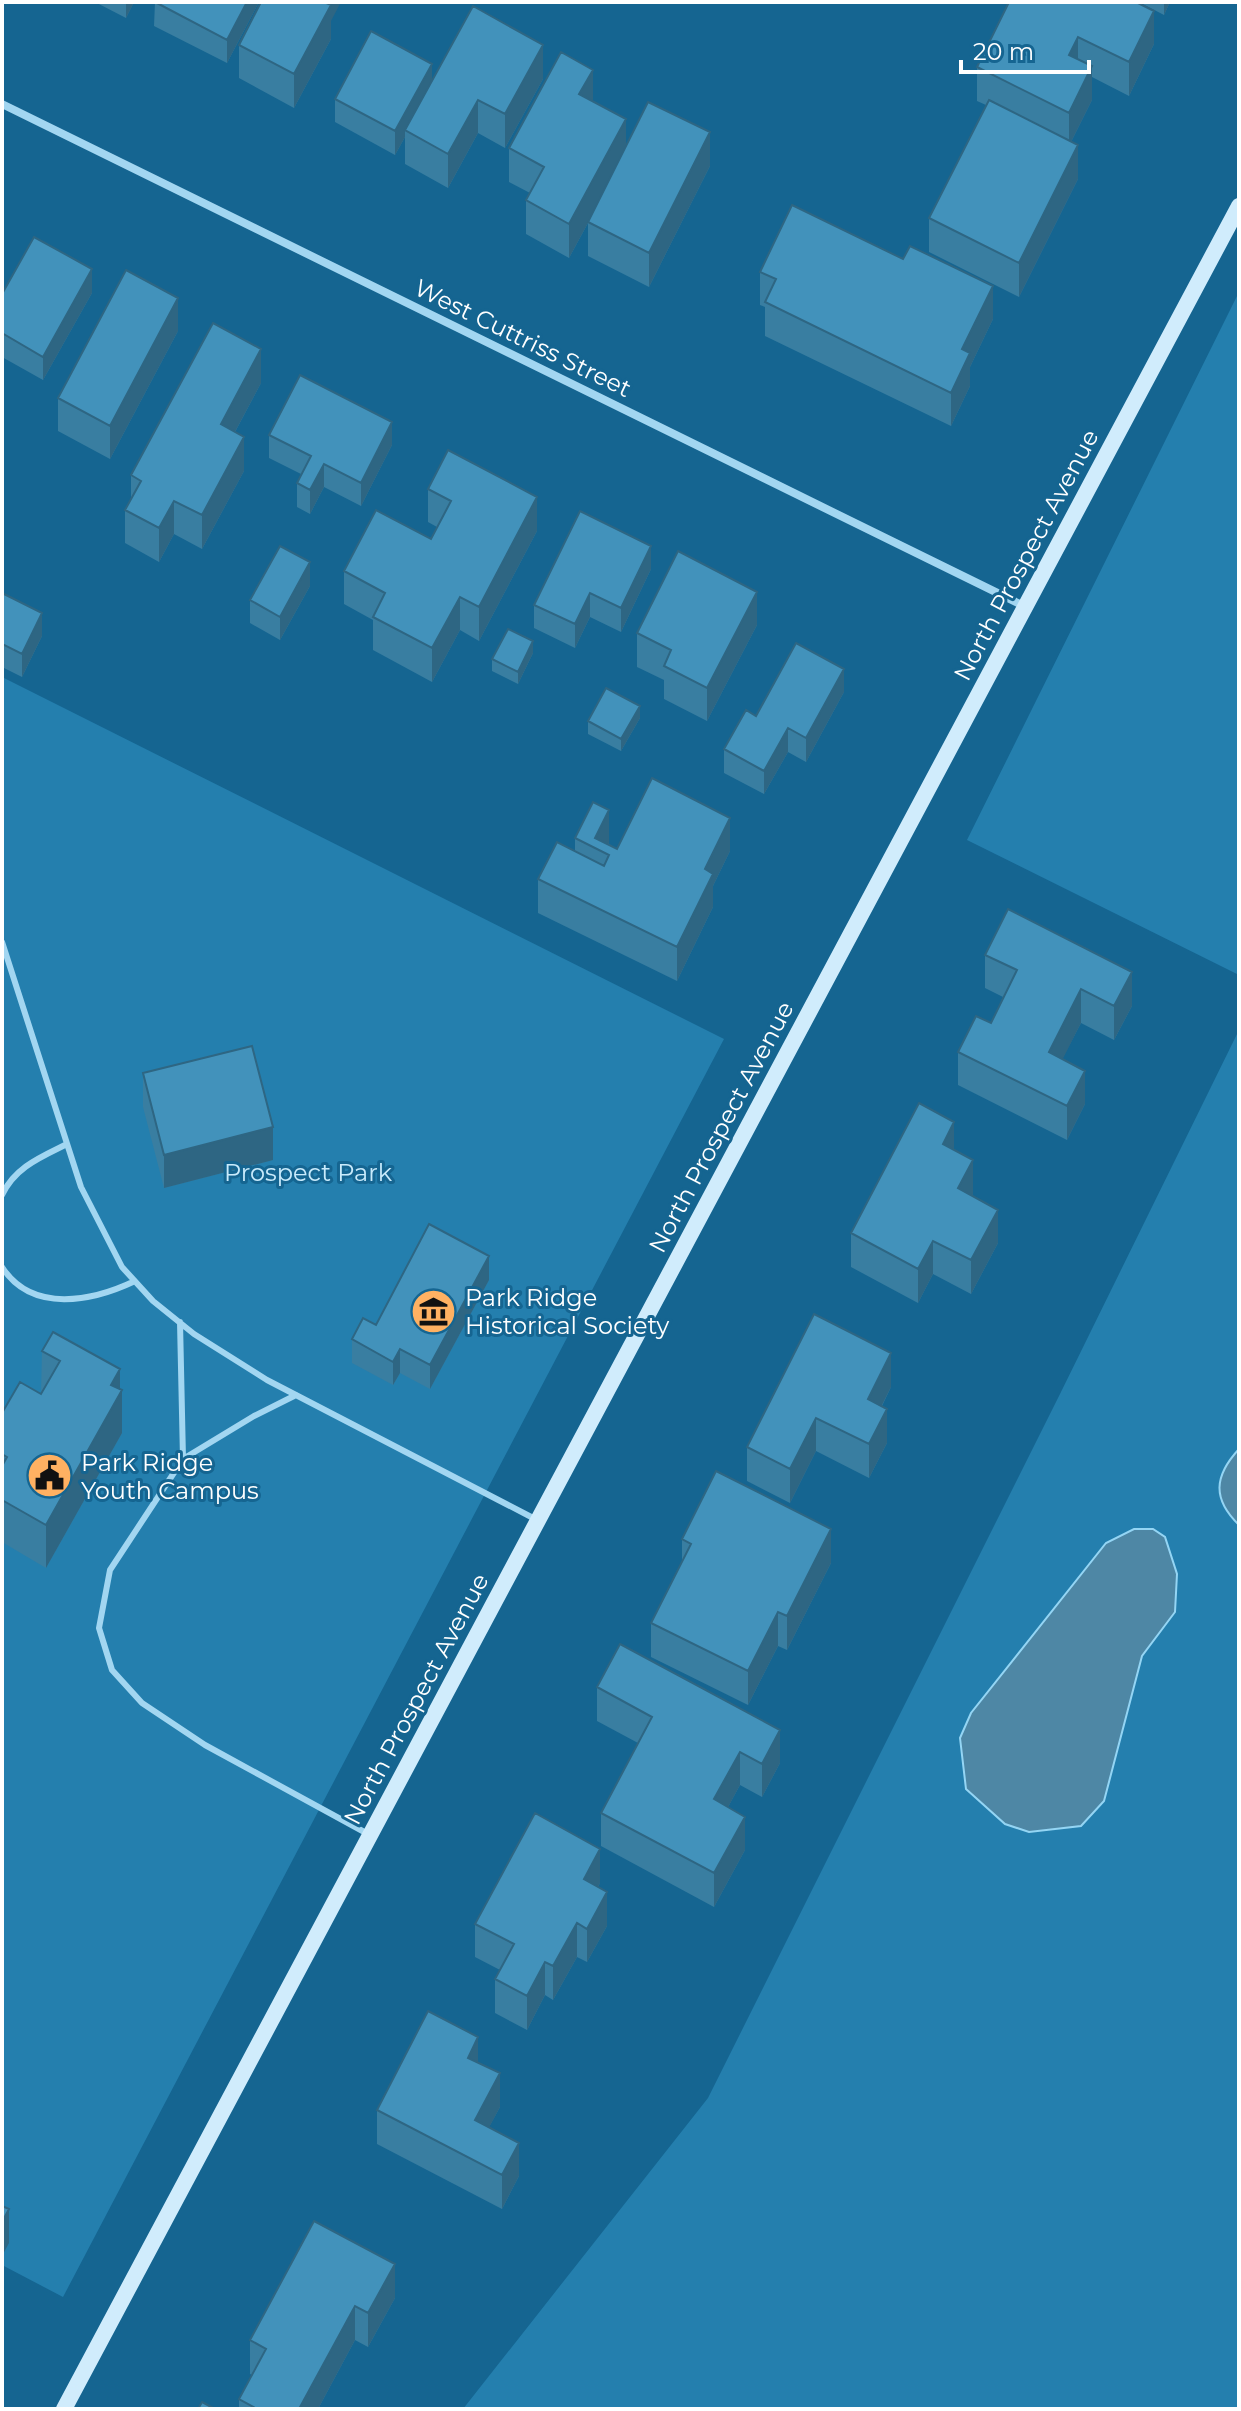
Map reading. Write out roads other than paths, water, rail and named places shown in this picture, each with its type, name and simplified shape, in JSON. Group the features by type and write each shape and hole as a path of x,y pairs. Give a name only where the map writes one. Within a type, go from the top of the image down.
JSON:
{"street":[{"name":"West Cuttriss Street","path":"2,104 1026,607"},
{"name":"North Prospect Avenue","path":"64,2409 1239,206"}],"lane":[{"path":"2,942 81,1187 122,1267 153,1301 224,1354 538,1521"},
{"path":"2,1195 8,1182 24,1166 67,1144"},
{"path":"2,1267 26,1290 44,1297 66,1300 96,1297 135,1281"},
{"path":"180,1322 183,1459"},
{"path":"296,1395 254,1416 183,1459 110,1570 99,1628 112,1670 142,1703 205,1745 371,1835"}],"place":[{"name":"Park Ridge Historical Society","path":"434,1311"},
{"name":"Park Ridge Youth Campus","path":"50,1476"}],"park label":[{"name":"Prospect Park","path":"308,1172"}]}
